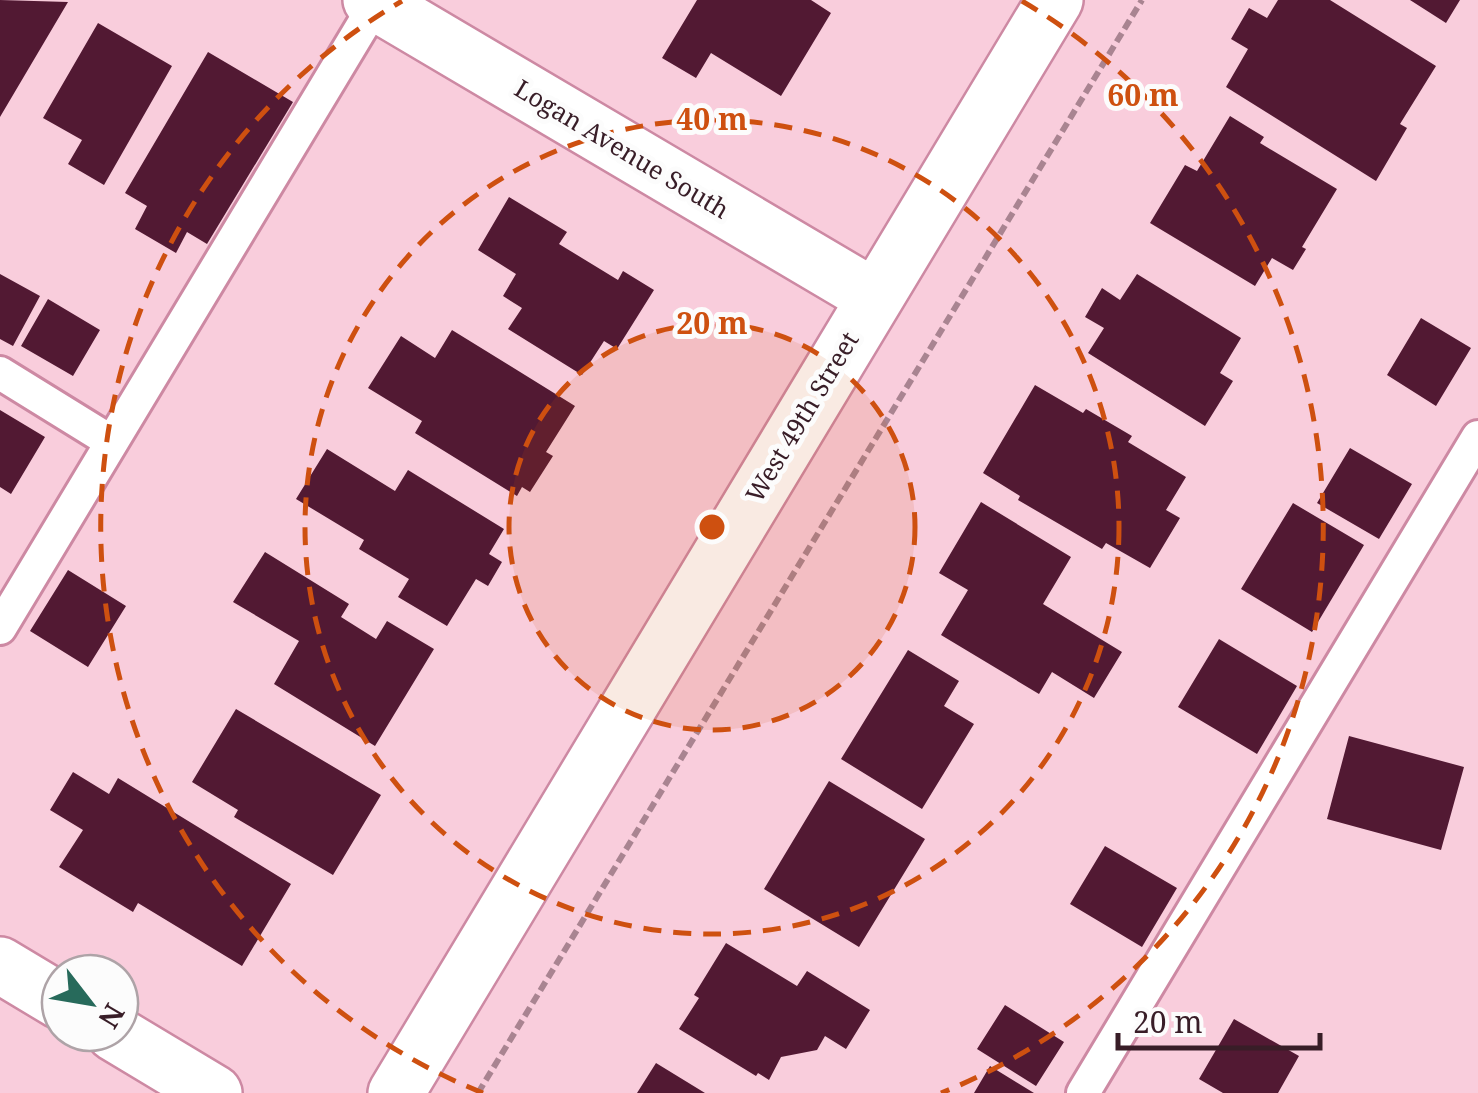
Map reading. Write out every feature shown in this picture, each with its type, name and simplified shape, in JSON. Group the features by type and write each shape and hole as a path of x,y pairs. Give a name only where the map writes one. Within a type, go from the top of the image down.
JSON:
{"street":[{"name":"West 49th Street","path":"396,1093 1055,0"},
{"name":"Logan Avenue South","path":"375,1 874,297"},
{"path":"0,964 40,988"},
{"path":"140,1049 214,1093"}],"lane":[{"path":"0,628 375,1"},
{"path":"0,373 110,441"},
{"path":"1083,1093 1478,437"}],"path":[{"path":"478,1093 1142,0"}],"building":[{"path":"0,0 68,2 0,117"},
{"path":"697,0 811,0 831,13 781,96 711,53 696,78 662,58"},
{"path":"1278,0 1330,0 1436,66 1400,124 1407,128 1376,181 1226,87 1248,49 1231,39 1249,8 1267,18"},
{"path":"1410,0 1460,0 1446,23"},
{"path":"98,23 172,66 104,185 68,164 82,140 43,118"},
{"path":"208,52 293,102 207,244 187,232 176,253 135,229 147,206 125,193"},
{"path":"1230,116 1264,137 1260,143 1337,189 1302,247 1306,249 1293,270 1272,258 1255,286 1150,223 1185,165 1197,171"},
{"path":"509,197 567,232 559,244 618,280 623,271 654,290 617,349 604,341 582,375 508,329 522,308 503,296 516,274 478,250"},
{"path":"0,274 40,296 13,346 0,339"},
{"path":"1137,274 1241,338 1220,373 1233,381 1205,426 1088,353 1104,328 1085,317 1102,288 1120,300"},
{"path":"48,299 100,330 73,376 21,346"},
{"path":"1421,318 1471,348 1436,406 1387,375"},
{"path":"452,330 575,406 546,452 553,456 530,492 522,487 517,496 415,433 422,421 368,388 401,336 435,358"},
{"path":"1035,385 1132,436 1128,442 1186,477 1166,510 1180,518 1150,568 1106,543 1102,549 1018,500 1020,496 983,473"},
{"path":"0,410 45,437 11,494 0,487"},
{"path":"1350,448 1412,484 1379,539 1317,503"},
{"path":"327,449 395,491 408,470 504,529 489,554 502,562 488,586 476,579 447,626 398,597 409,579 359,549 364,540 296,499"},
{"path":"981,502 1071,557 1043,604 1122,652 1094,698 1052,672 1039,694 941,635 968,590 939,573"},
{"path":"1293,503 1364,545 1312,632 1241,589"},
{"path":"265,552 349,604 341,617 376,639 387,621 434,649 375,746 274,684 299,641 233,602"},
{"path":"68,570 126,606 88,667 30,631"},
{"path":"1219,639 1297,686 1257,754 1178,707"},
{"path":"908,650 959,681 944,706 974,724 922,809 841,759"},
{"path":"236,709 381,795 333,875 234,817 238,810 192,782"},
{"path":"1349,736 1464,767 1441,850 1327,819"},
{"path":"73,772 109,794 118,778 291,884 242,966 138,903 133,912 59,867 83,830 50,810"},
{"path":"829,781 925,839 859,947 764,889"},
{"path":"1105,846 1177,888 1142,947 1070,904"},
{"path":"726,943 797,986 807,971 870,1010 846,1049 825,1036 817,1050 781,1057 769,1080 679,1029 699,998 694,995"},
{"path":"1005,1005 1064,1042 1036,1086 977,1049"},
{"path":"1234,1019 1299,1056 1278,1093 1223,1093 1199,1079"},
{"path":"656,1063 705,1093 637,1093"},
{"path":"990,1066 1034,1093 974,1093"}]}
